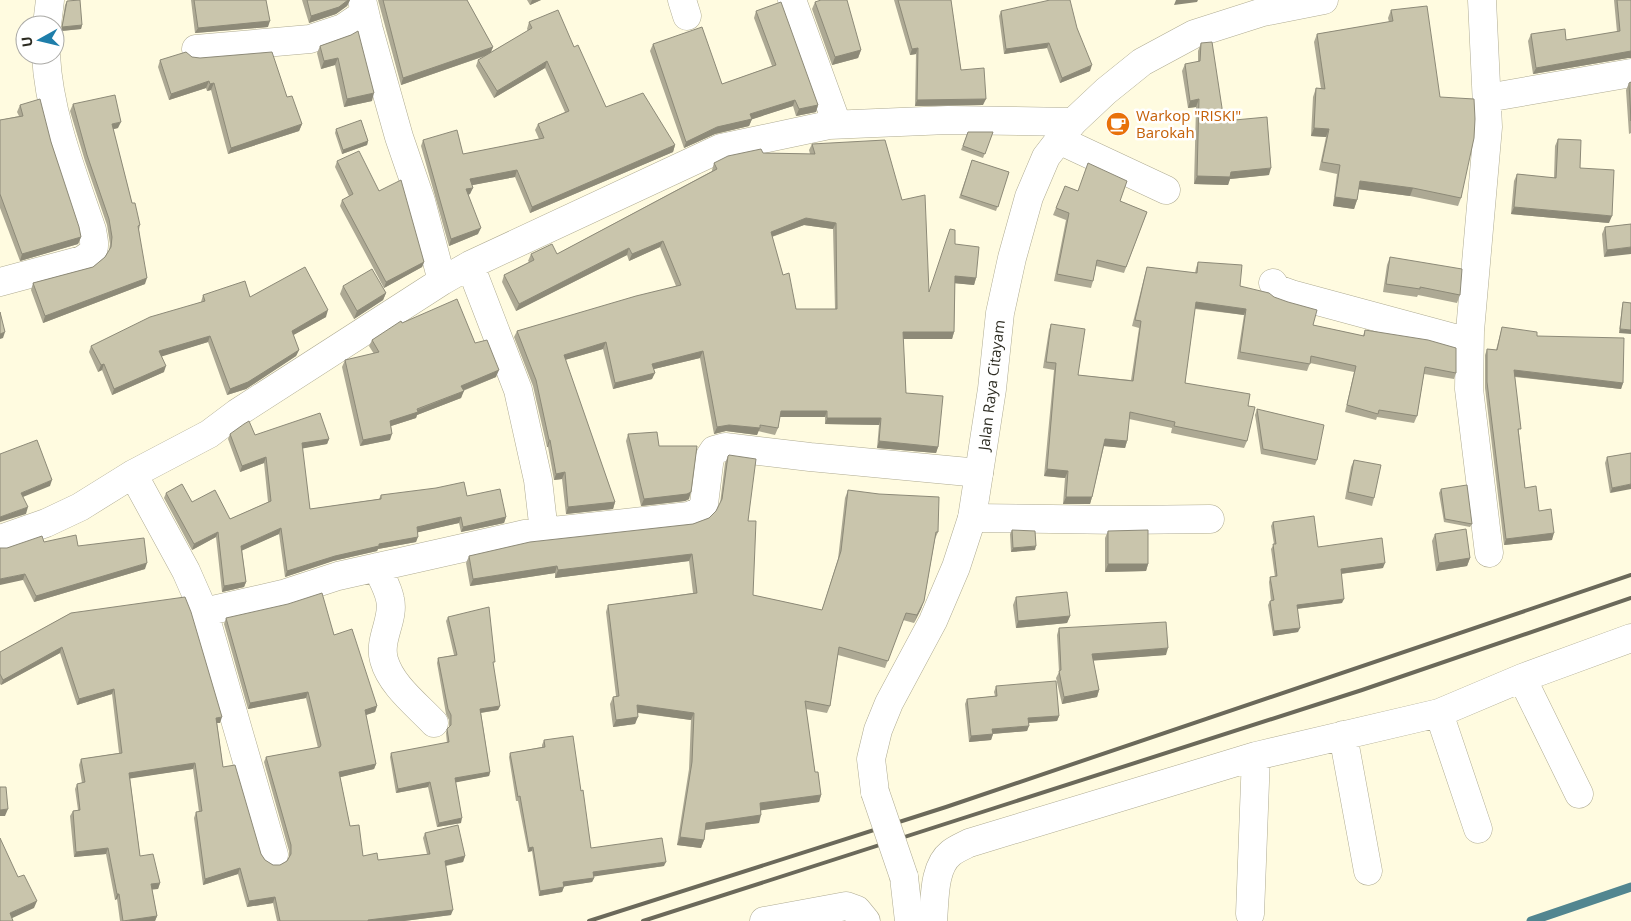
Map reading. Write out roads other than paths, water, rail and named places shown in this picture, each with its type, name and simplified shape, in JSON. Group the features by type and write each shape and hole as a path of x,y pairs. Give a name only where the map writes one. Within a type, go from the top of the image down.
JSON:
{"street":[{"path":"48,15 50,0"},
{"path":"792,0 837,124"},
{"name":"Jalan Raya Citayam","path":"909,921 904,877 875,792 871,759 878,730 889,703 937,612 956,567 972,518 992,389 1000,313 1012,258 1029,196 1046,157 1066,131 1106,91 1142,62 1194,34 1263,12 1324,0"},
{"path":"1482,0 1488,127 1469,342 1469,389 1489,553"},
{"path":"196,49 310,39 343,28 364,6"},
{"path":"364,6 399,137 422,201 442,281"},
{"path":"0,282 82,260 92,254 95,246 92,230 55,116 47,65"},
{"path":"1487,98 1631,73"},
{"path":"0,539 46,523 80,507 133,474 209,434 237,413 442,281 470,265 722,148 829,124 948,120 1066,131 1166,190"},
{"path":"470,265 518,390 538,480 544,532"},
{"path":"1273,283 1277,289 1291,294 1469,342"},
{"path":"204,612 283,594 338,576 525,534 689,516 700,511 704,504 710,456 714,450 725,447 810,457 979,472"},
{"path":"133,474 186,571 204,612 274,855"},
{"path":"972,518 1210,519"},
{"path":"377,567 390,600 390,614 382,641 383,658 389,674 406,695 434,723"},
{"path":"933,921 938,874 943,863 950,853 969,843 1256,756 1343,734 1439,713 1522,678 1631,638"},
{"path":"1522,678 1579,794"},
{"path":"1439,713 1478,829"},
{"path":"1343,734 1368,871"},
{"path":"1250,914 1256,756"},
{"path":"764,921 846,906 857,910 866,921"}],"waterway":[{"path":"1531,921 1631,887"}],"railway":[{"path":"589,921 946,807 1631,575"},
{"path":"643,921 1362,690 1631,598"}],"place":[{"name":"Warkop \"RISKI\" Barokah","path":"1118,124"}]}
